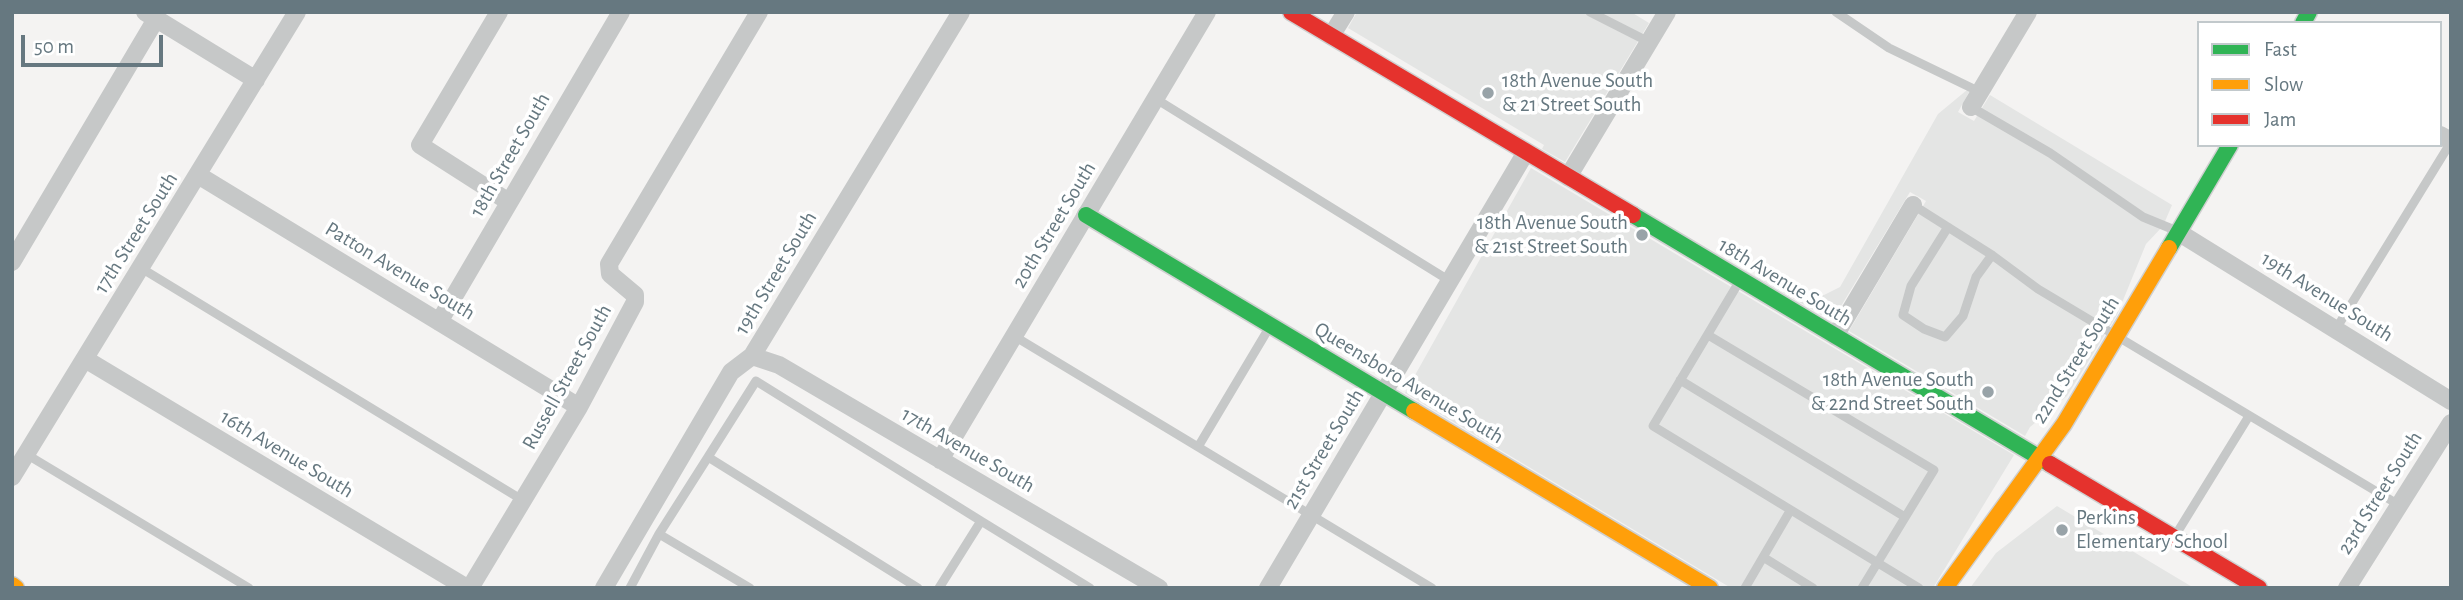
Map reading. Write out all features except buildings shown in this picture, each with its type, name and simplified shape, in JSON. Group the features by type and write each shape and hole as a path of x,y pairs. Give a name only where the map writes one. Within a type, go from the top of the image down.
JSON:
{"street":[{"name":"17th Street South","path":"12,477 297,12"},
{"path":"499,12 420,145 509,202"},
{"name":"18th Street South","path":"439,322 621,12"},
{"name":"Russell Street South","path":"469,588 579,407 635,302 635,295 610,274 609,264 759,12"},
{"name":"19th Street South","path":"604,588 731,372 752,356 961,12"},
{"name":"20th Street South","path":"940,460 1207,12"},
{"name":"18th Avenue South","path":"1291,12 2259,588"},
{"path":"1331,36 1346,12"},
{"path":"1568,177 1667,12"},
{"path":"1976,100 2028,12"},
{"path":"12,262 150,16 256,80"},
{"name":"22nd Street South","path":"1945,588 2064,424 2229,147"},
{"name":"21st Street South","path":"1268,588 1526,152"},
{"name":"Patton Avenue South","path":"198,175 579,407"},
{"path":"1835,336 1913,205"},
{"name":"Queensboro Avenue South","path":"1086,215 1710,588"},
{"name":"19th Avenue South","path":"2178,232 2451,401"},
{"name":"17th Avenue South","path":"752,356 779,365 1159,588"},
{"name":"16th Avenue South","path":"85,359 469,588"},
{"name":"23rd Street South","path":"2347,588 2451,423"}],"lane":[{"path":"1590,12 1649,42"},
{"path":"1836,12 1889,48 1976,100 2143,217 2178,232"},
{"path":"1156,99 1450,281"},
{"path":"2336,329 2451,141"},
{"path":"1913,205 1992,255 2038,289 2399,505"},
{"path":"1948,227 1911,286 1903,315 1924,329 1945,337 1964,316 1976,277 1992,255"},
{"path":"141,268 524,501"},
{"path":"1740,280 1653,426 1919,588"},
{"path":"1198,447 1270,325"},
{"path":"1708,335 1934,470 1862,588"},
{"path":"1014,336 1310,517 1432,588"},
{"path":"1681,380 1905,517"},
{"path":"630,588 659,534 756,381 1090,588"},
{"path":"2174,538 2249,416"},
{"path":"26,454 249,588"},
{"path":"708,457 918,588"},
{"path":"1745,588 1790,510"},
{"path":"939,588 981,521"},
{"path":"659,534 750,588"},
{"path":"1763,557 1813,588"}],"shaded area":[{"path":"1357,12 1631,12 1649,23 1565,162 1542,149 1544,145 1348,28"},
{"path":"1973,85 1958,112 1974,121 1990,95 2172,205 2163,226 2146,244 2117,315 2067,396 2030,427 2025,436 1849,331 1926,201 1910,192 1832,321 1744,270 1791,295 1824,295 1840,287 1938,114"},
{"path":"1531,168 2014,455 1933,588 1731,588 1405,393"},
{"name":"Perkins Elementary School","path":"2057,506 2194,588 1970,588 1996,553"}],"traffic: fast":[{"path":"2304,21 2309,12"},
{"path":"2169,248 2229,147"},
{"path":"1086,215 1414,411"},
{"path":"1633,215 2050,464"}],"traffic: slow":[{"path":"1945,588 2064,424 2169,248"},
{"path":"1414,411 1710,588"},
{"path":"12,585 16,588"}],"traffic: jam":[{"path":"1291,12 1633,215"},
{"path":"2050,464 2259,588"}],"place":[{"name":"18th Avenue South & 21 Street South","path":"1488,93"},
{"name":"18th Avenue South & 21st Street South","path":"1642,235"},
{"name":"18th Avenue South & 22nd Street South","path":"1988,392"},
{"name":"Perkins Elementary School","path":"2062,530"}]}
